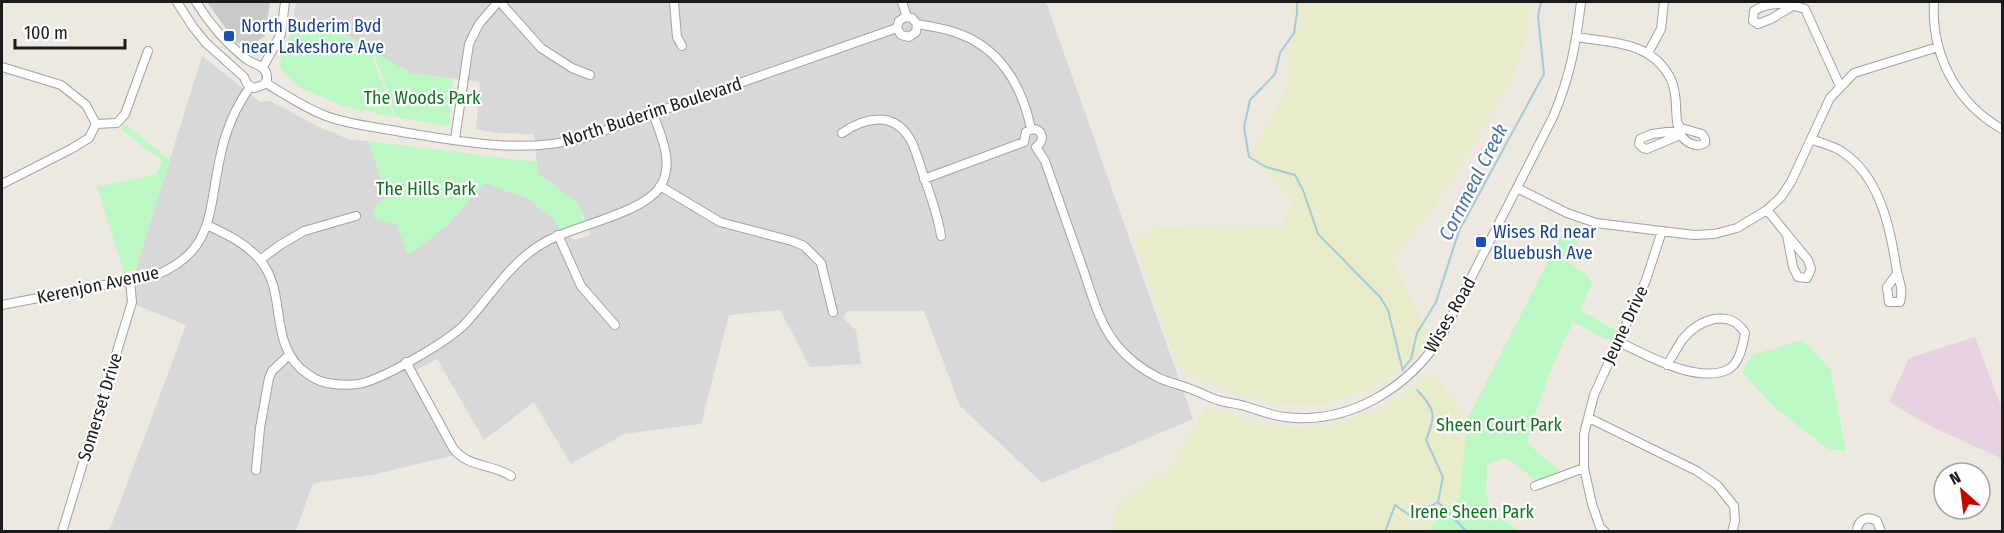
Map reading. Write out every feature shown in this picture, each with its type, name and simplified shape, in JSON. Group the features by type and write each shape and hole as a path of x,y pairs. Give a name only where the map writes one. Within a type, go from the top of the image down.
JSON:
{"street":[{"path":"177,2 206,43 244,77 250,87 257,88 266,83 268,76 263,67 255,65 234,49 207,19 196,2"},
{"path":"263,67 281,34 285,2"},
{"path":"455,139 469,44 479,24 499,2 541,48 572,68 590,75"},
{"path":"674,2 677,37 682,46"},
{"path":"902,2 907,17"},
{"name":"Wises Road","path":"1036,147 1045,161 1100,317 1110,336 1127,356 1159,378 1191,388 1218,400 1286,417 1334,414 1364,405 1385,394 1414,371 1434,347 1449,322 1565,90 1577,38 1581,2"},
{"path":"1648,52 1661,29 1664,2"},
{"path":"1934,2 1938,47 1949,74 1966,99 1985,118 2002,129"},
{"path":"1794,5 1771,19 1758,24 1753,21 1754,11 1764,4 1794,5 1805,9 1840,87"},
{"path":"917,24 916,32 909,37 901,35 897,28 900,19 912,18 917,24 953,32 978,43 991,52 1014,80 1028,113 1031,129"},
{"name":"North Buderim Boulevard","path":"266,83 291,99 335,119 350,123 500,146 548,145 583,138 897,28"},
{"path":"1577,38 1628,45 1648,52 1665,69 1676,96 1681,129 1686,142 1693,145 1696,132 1681,129 1641,138 1639,144 1644,149 1652,147 1681,129"},
{"path":"1517,188 1567,213 1596,223 1694,235 1714,234 1737,228 1767,210 1781,197 1791,182 1830,98 1854,74 1938,47"},
{"path":"96,124 117,123 125,114 148,51"},
{"path":"244,77 248,68 255,65"},
{"path":"2,67 61,85 86,105 96,124"},
{"name":"Kerenjon Avenue","path":"2,305 156,275 173,268 187,258 207,225 220,156 239,102 250,87"},
{"path":"207,225 240,243 260,260 277,299 280,334 289,355 310,376 321,381 342,385 364,382 406,362 457,331 514,265 532,250 558,235 649,199 660,186 666,173 667,158 653,113"},
{"path":"842,133 864,121 885,120 896,124 910,139 939,223 941,236"},
{"path":"2,184 80,144 89,138 96,124"},
{"path":"1031,129 1039,131 1042,136 1041,144 1036,147 1028,146 1024,142 1024,135 1031,129"},
{"path":"1648,135 1652,147"},
{"path":"1811,139 1841,151 1855,162 1871,182 1892,234 1897,274"},
{"path":"924,179 1024,142"},
{"path":"660,186 720,222 804,246 821,263 833,312"},
{"path":"1767,210 1809,260 1811,269 1807,278 1798,277 1793,267 1787,235"},
{"path":"260,260 304,231 356,216"},
{"name":"Jeune Drive","path":"1605,531 1600,527 1592,504 1584,468 1584,434 1594,395 1646,280 1662,231"},
{"path":"558,235 581,286 615,325"},
{"name":"Somerset Drive","path":"62,531 132,302 130,281"},
{"path":"1617,341 1668,365 1681,370 1710,373 1728,370 1734,364 1743,347 1745,333 1739,323 1723,317 1699,324 1683,339 1668,365"},
{"path":"256,470 266,387 272,371 289,355"},
{"path":"406,362 459,456 469,462 496,468 511,476"},
{"path":"1588,418 1697,471 1718,485 1734,506 1736,521 1732,531"},
{"path":"1535,486 1584,468"},
{"path":"1857,531 1861,521 1869,518 1877,521 1881,531"}],"shaded area":[{"path":"207,2 270,2 265,36 247,45 236,43"},
{"path":"296,2 1046,2 1193,419 1042,483 960,406 924,311 847,311 843,318 856,330 861,364 810,367 780,310 729,315 701,424 624,434 571,464 534,402 484,440 437,359 409,374 455,455 372,475 313,483 296,531 109,532 186,325 126,301 202,56 260,102 270,101 317,126 350,140 368,141 387,196 373,210 449,224 484,182 526,198 554,218 560,231 575,240 591,235 578,203 538,174 534,134 496,133 476,129 480,82 410,73 332,27 292,29"},
{"path":"1975,337 2002,409 2002,462 1998,457 1932,427 1889,402 1909,358"}],"green space":[{"path":"1288,2 1530,2 1526,41 1512,82 1435,206 1392,259 1428,333 1416,358 1367,391 1324,404 1283,405 1226,391 1177,367 1133,237 1159,228 1283,227 1292,201 1249,155 1285,95 1288,58 1296,23"},
{"path":"332,27 371,52 394,117 343,106 301,88 282,71 279,63 292,29"},
{"name":"The Woods Park","path":"373,51 410,73 453,78 449,127 396,117"},
{"path":"125,124 170,160 135,270 124,273 97,187 156,174 162,161 121,129"},
{"name":"The Hills Park","path":"368,141 537,162 538,174 578,203 584,222 560,231 553,218 526,198 484,183 449,224 408,256 396,224 375,219 373,210 387,195"},
{"name":"Sheen Court Park","path":"1567,224 1583,230 1569,263 1587,275 1592,283 1580,310 1617,331 1613,343 1573,322 1541,397 1527,443 1561,472 1538,482 1506,457 1487,464 1486,491 1490,511 1520,531 1427,532 1459,498 1468,418"},
{"path":"1803,340 1830,369 1846,451 1828,449 1772,405 1742,372 1752,355"},
{"path":"1431,372 1468,418 1459,498 1427,531 1108,532 1119,503 1173,463 1207,406 1249,421 1294,428 1329,425 1382,408"}],"waterway":[{"path":"1297,2 1294,33 1280,53 1275,74 1250,100 1244,127 1249,157 1266,167 1295,175 1303,190 1318,234 1380,297 1388,310 1403,371"},
{"name":"Cornmeal Creek","path":"1404,368 1411,359 1417,333 1436,302 1459,231 1544,74 1538,16 1541,2"},
{"name":"Cornmeal Creek","path":"1385,532 1395,505 1412,517 1438,502 1443,477 1426,440 1433,418 1431,408 1417,390"},
{"path":"1438,502 1467,532"}],"place":[{"name":"North Buderim Bvd near Lakeshore Ave","path":"229,36"},
{"name":"Wises Rd near Bluebush Ave","path":"1481,242"}],"park label":[{"name":"Irene Sheen Park","path":"1472,512"}]}
